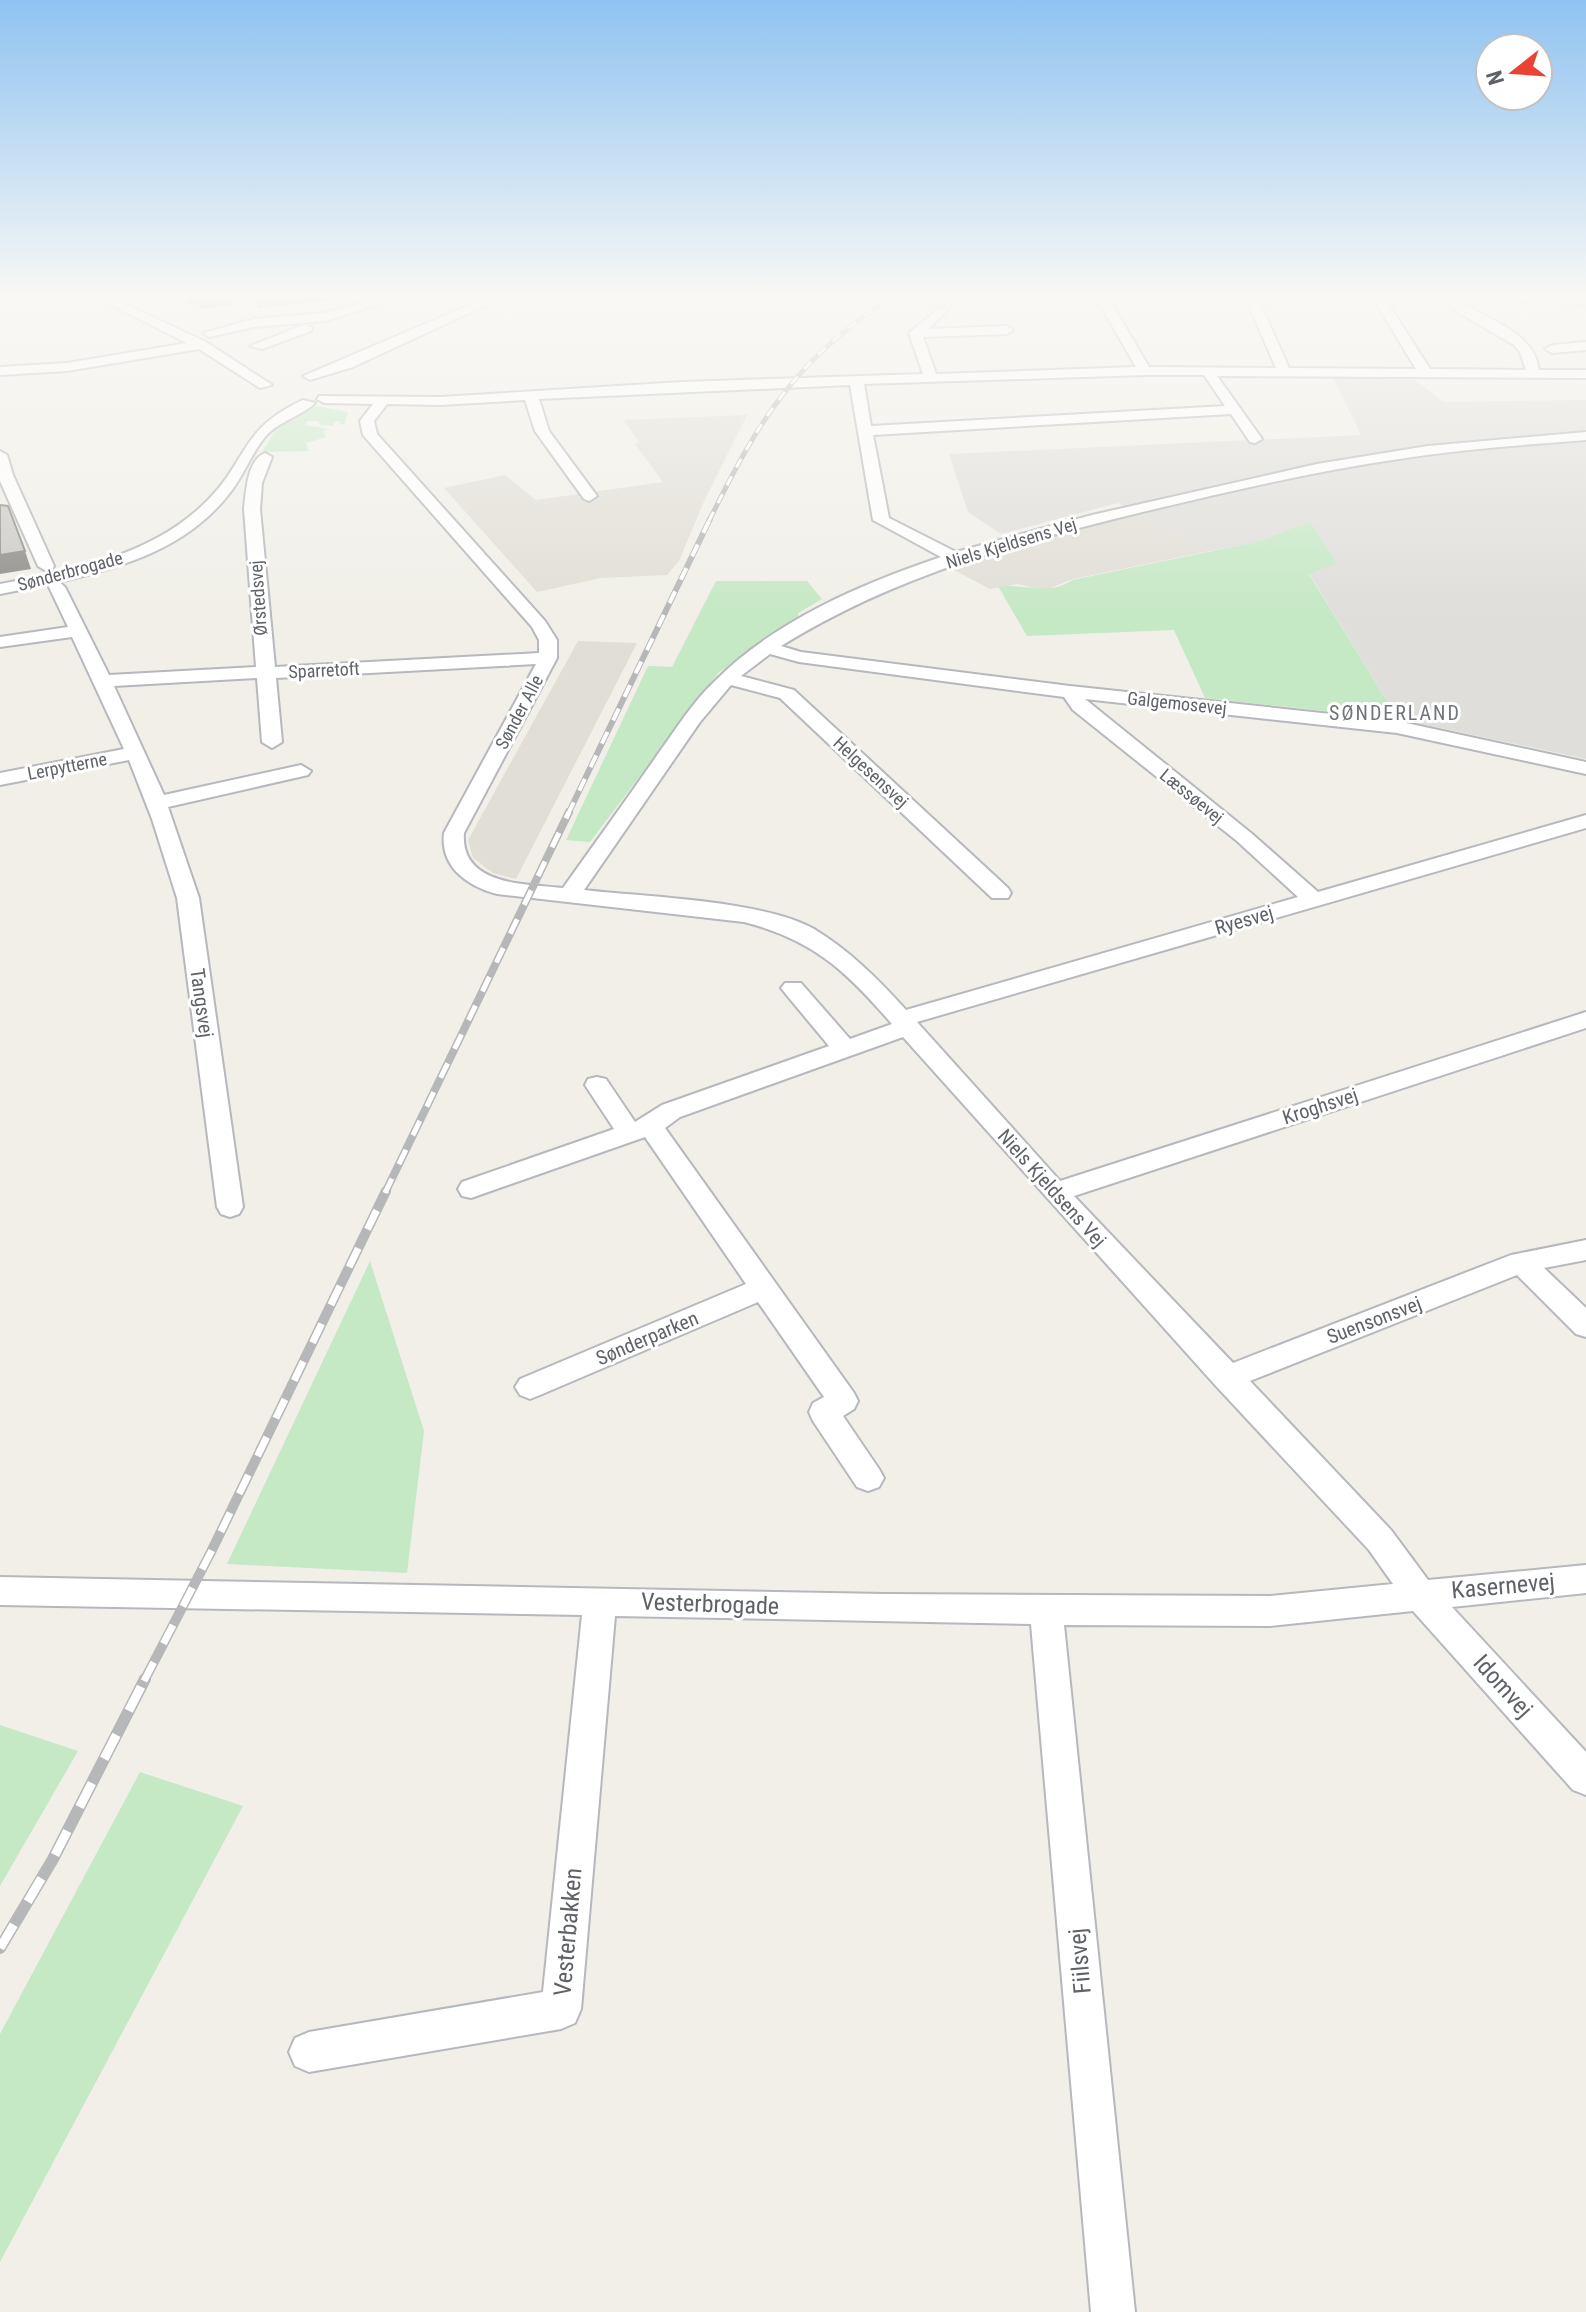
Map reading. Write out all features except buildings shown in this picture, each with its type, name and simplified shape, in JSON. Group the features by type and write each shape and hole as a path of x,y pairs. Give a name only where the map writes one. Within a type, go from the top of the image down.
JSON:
{"street":[{"name":"Sønderbrogade","path":"269,402 273,420"},
{"path":"291,402 308,402"},
{"name":"Sønder Alle","path":"375,402 367,421 370,435 539,625 548,640 548,658 454,833 452,846 455,858 464,870 478,879 497,887 530,892"},
{"path":"533,402 542,431 589,496"},
{"path":"859,402 881,520 957,559"},
{"path":"1228,402 1255,439"},
{"name":"Sønderbrogade","path":"0,589 95,568 143,550 179,531 206,512 224,492 253,441 273,420 304,404"},
{"path":"864,431 1234,410"},
{"name":"Niels Kjeldsens Vej","path":"568,897 699,710 727,678 766,647 852,599 957,559 1076,523 1282,475 1379,457 1586,436"},
{"path":"0,455 5,475 46,566"},
{"name":"Ørstedsvej","path":"265,457 254,483 252,509 272,742"},
{"path":"0,517 23,514"},
{"name":"Tangsvej","path":"57,587 157,803 178,861 188,898 230,1207"},
{"path":"0,642 77,631"},
{"name":"Galgemosevej","path":"766,647 799,657 1070,692 1397,727 1586,768"},
{"name":"Sparretoft","path":"101,681 548,658"},
{"name":"Helgesensvej","path":"727,678 787,694 1000,893"},
{"name":"Læssøevej","path":"1070,692 1080,706 1244,837 1314,900"},
{"name":"Lerpytterne","path":"0,779 134,753"},
{"path":"157,803 301,771"},
{"name":"Ryesvej","path":"905,1023 1586,821"},
{"name":"Niels Kjeldsens Vej","path":"530,892 745,915 790,928 831,949 858,971 1055,1192 1380,1540 1419,1594"},
{"path":"793,988 845,1049"},
{"name":"Kroghsvej","path":"1055,1192 1586,1020"},
{"path":"471,1189 639,1129 671,1111 845,1049 905,1023"},
{"path":"597,1085 639,1129 764,1288 843,1401 824,1412 868,1478"},
{"name":"Suensonsvej","path":"1226,1378 1521,1262 1586,1250"},
{"path":"1521,1262 1586,1326"},
{"name":"Sønderparken","path":"530,1387 764,1288"},
{"name":"Kasernevej","path":"1419,1594 1586,1579"},
{"name":"Vesterbrogade","path":"0,1591 1046,1611 1270,1611 1419,1594"},
{"name":"Idomvej","path":"1419,1594 1586,1778"},
{"name":"Vesterbakken","path":"309,2052 561,2009 600,1601"},
{"name":"Fiilsvej","path":"1046,1611 1113,2312"}],"shaded area":[{"path":"1345,402 1586,402 1586,759 1398,719 1309,573 1306,523 1256,542 1210,551 1118,503 1001,534 968,512 949,454 1361,435"},
{"path":"747,415 705,499 679,561 667,575 601,578 537,592 444,488 505,475 536,500 663,482 635,444 639,442 623,420"},
{"path":"1139,514 1210,551 1073,579 1045,590 1018,584 990,589 952,569 1023,545"},
{"path":"578,641 637,643 516,879 493,873 473,858 468,840"}],"green space":[{"path":"317,406 348,412 345,424 335,421 333,426 307,421 305,425 330,429 323,431 326,437 306,443 309,451 262,452 274,433 295,414"},
{"path":"1306,523 1313,526 1336,563 1309,574 1398,719 1205,698 1174,630 1027,636 998,586 1055,587 1072,580 1256,542"},
{"path":"716,581 807,581 822,599 798,613 798,621 719,672 590,842 566,840 648,666 672,667"},
{"path":"370,1261 424,1431 407,1573 227,1564"},
{"path":"0,1725 78,1751 0,1886"},
{"path":"140,1772 243,1806 0,2262 0,2034"}],"railway":[{"path":"710,520 746,451 778,402"},
{"path":"568,814 710,520"},
{"path":"385,1193 569,812"},
{"path":"144,1681 211,1552 386,1191"},
{"path":"0,1948 53,1859 145,1679"}],"district":[{"name":"SØNDERLAND","path":"1395,713"}]}
